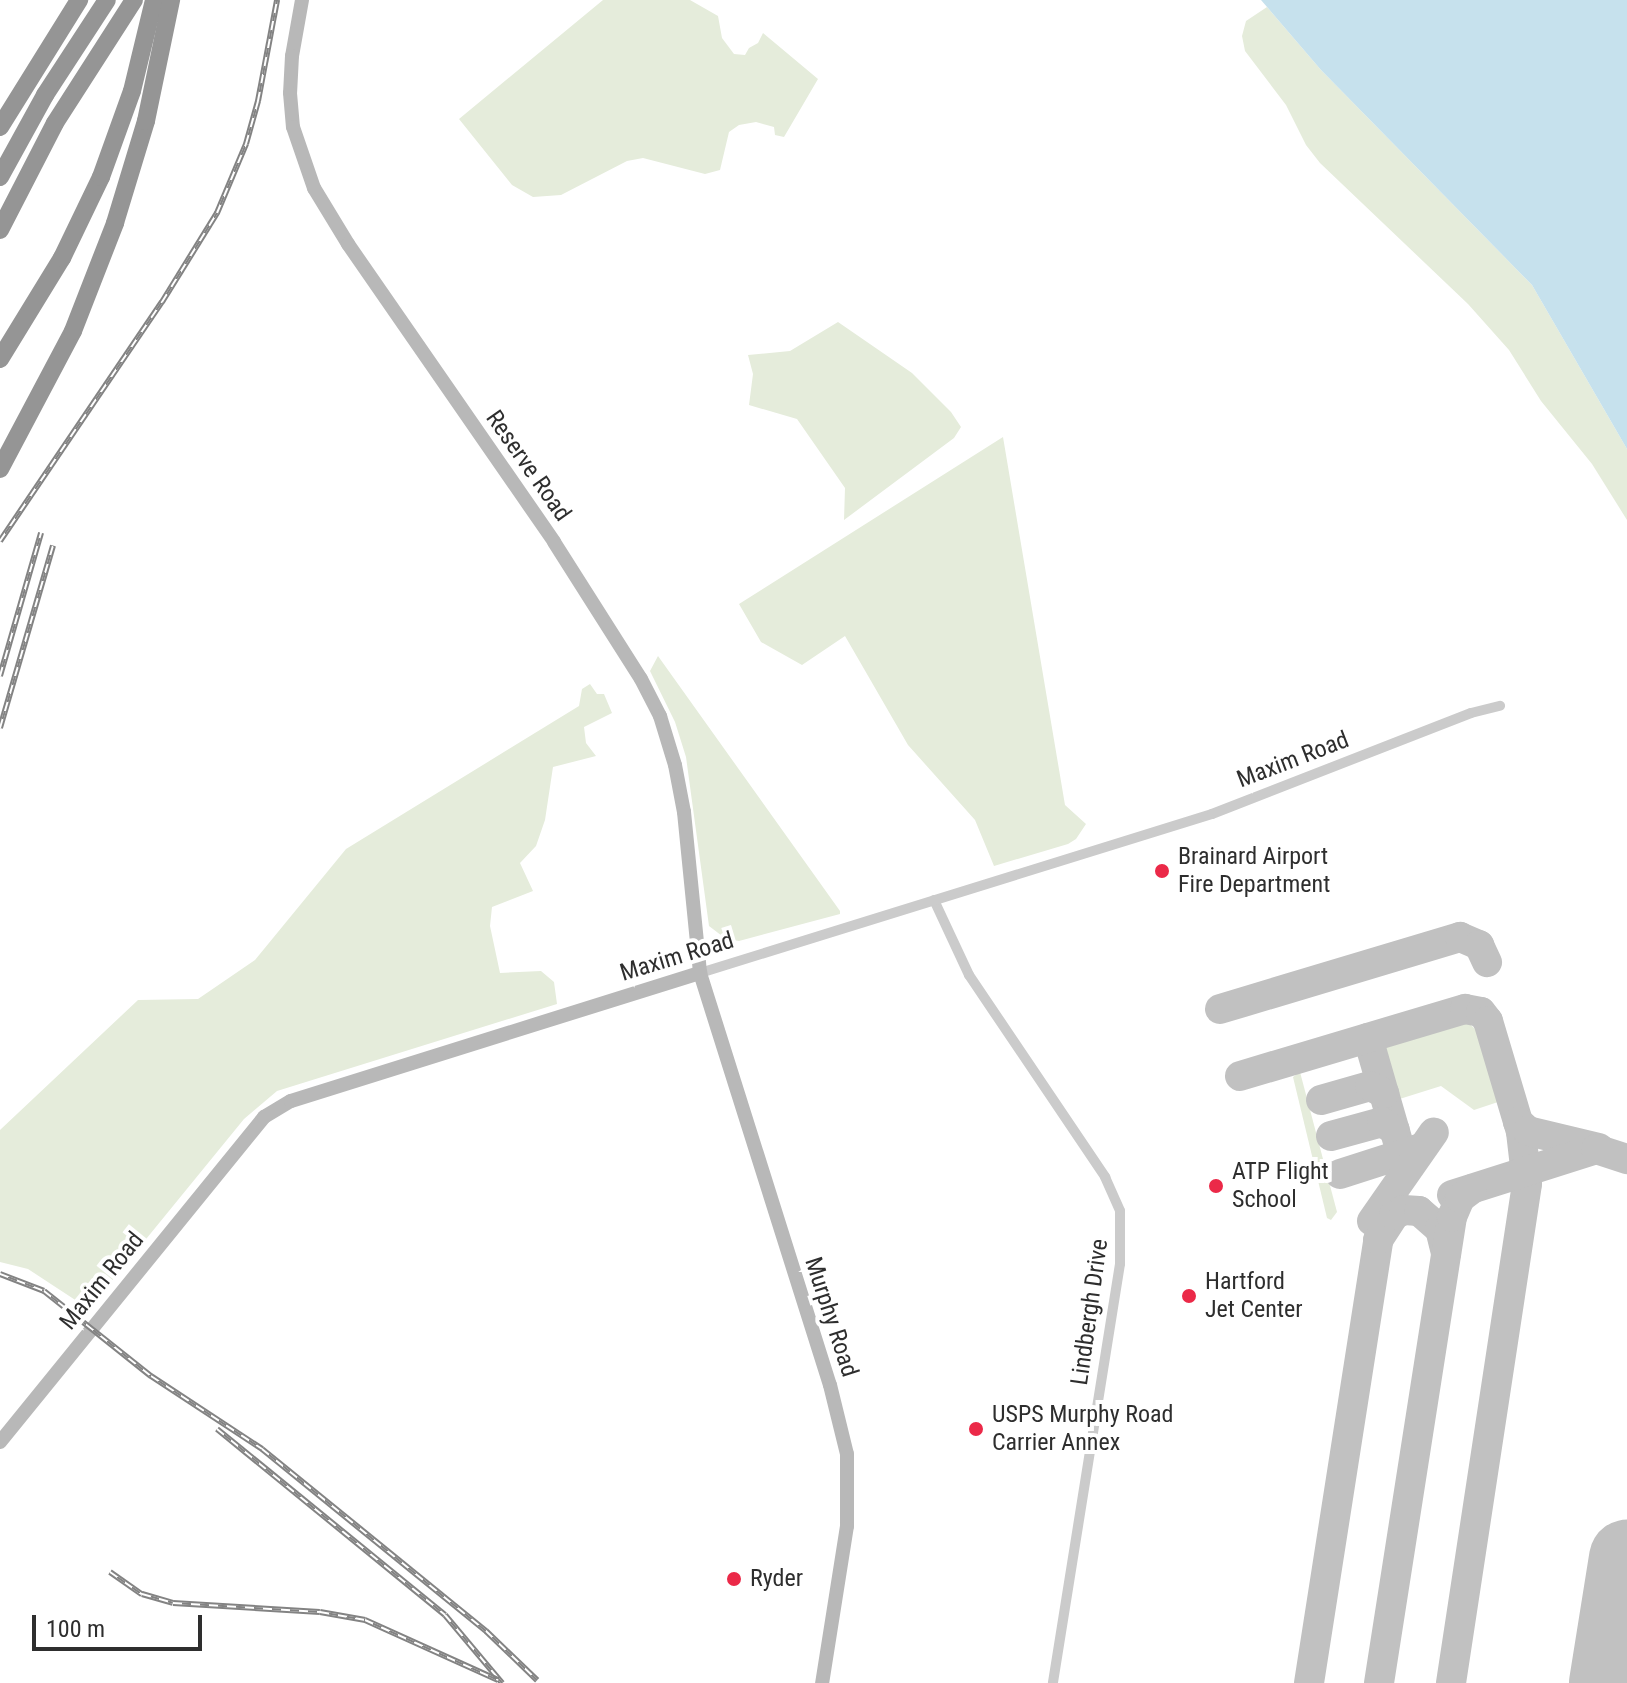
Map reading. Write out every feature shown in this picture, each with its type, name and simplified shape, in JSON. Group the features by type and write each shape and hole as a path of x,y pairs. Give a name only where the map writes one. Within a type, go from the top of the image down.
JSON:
{"highway":[{"path":"4,119 79,0"},
{"path":"0,177 45,95 107,0"},
{"path":"0,230 43,144 134,0"},
{"path":"0,359 62,258 101,177 165,2"},
{"path":"0,469 73,331 115,223 146,121 165,2"}],"street":[{"name":"Reserve Road","path":"302,0 292,56 290,93 293,127 314,188 348,244 554,542 641,679 660,716 675,765 684,812 700,973"},
{"name":"Maxim Road","path":"0,1442 264,1117 291,1101 1238,806 1471,713 1500,706"},
{"name":"Lindbergh Drive","path":"934,900 969,975 1105,1177 1120,1211 1120,1264 1053,1683"},
{"name":"Murphy Road","path":"700,973 830,1385 847,1454 847,1526 822,1683"}],"green space":[{"path":"603,0 690,0 718,16 722,38 734,54 745,55 749,48 758,43 763,33 818,79 784,137 775,135 774,127 756,122 739,125 729,132 720,170 705,174 643,158 627,161 561,195 533,197 512,185 459,119"},
{"path":"1267,7 1321,70 1532,285 1627,449 1627,520 1592,464 1541,401 1509,350 1468,304 1320,163 1306,145 1286,105 1245,51 1242,36 1246,21"},
{"path":"838,322 912,373 951,412 961,427 954,438 844,520 845,488 797,419 749,405 753,374 748,355 790,351"},
{"path":"1003,437 1065,805 1086,824 1076,839 1068,844 994,866 975,820 908,745 845,636 802,665 761,642 739,604"},
{"path":"658,656 840,914 739,941 726,939 709,926 686,757 675,722 650,671"},
{"path":"590,684 597,694 604,694 612,713 584,727 586,743 596,756 553,767 545,820 536,846 520,863 533,891 492,907 490,926 500,973 541,971 554,982 557,1004 277,1091 244,1119 89,1309 28,1269 0,1262 0,1130 138,1000 198,999 255,960 346,849 579,706 582,689"},
{"path":"1455,1022 1470,1024 1480,1034 1501,1101 1474,1110 1441,1086 1390,1102 1377,1058 1380,1046"},
{"path":"1300,1072 1337,1212 1331,1220 1327,1218 1293,1077"}],"water":[{"path":"1261,0 1627,0 1627,449 1532,285 1321,70"}],"taxiway":[{"path":"1220,1009 1460,937 1479,945 1487,962"},
{"path":"1240,1076 1465,1009 1481,1012 1488,1021 1521,1132 1527,1184 1451,1683"},
{"path":"1368,1038 1405,1166 1404,1173"},
{"path":"1321,1100 1370,1086 1384,1093"},
{"path":"1331,1136 1382,1122 1395,1130"},
{"path":"1518,1122 1528,1131 1599,1148"},
{"path":"1372,1221 1434,1132"},
{"path":"1340,1174 1421,1148"},
{"path":"1452,1195 1596,1149 1627,1159"},
{"path":"1379,1683 1452,1217 1460,1198 1472,1189"},
{"path":"1309,1683 1378,1240 1394,1215 1404,1210 1419,1211 1440,1229 1446,1253"}],"runway":[{"path":"1607,1683 1627,1558"}],"railway":[{"path":"0,541 162,302 217,213 246,144 258,101 277,0"},
{"path":"0,676 41,533"},
{"path":"0,728 53,546"},
{"path":"0,1274 44,1291 151,1376 262,1449 486,1631 537,1680"},
{"path":"217,1429 445,1615 502,1683"},
{"path":"110,1572 142,1594 173,1603 320,1612 365,1620 498,1680"}],"place":[{"name":"Brainard Airport Fire Department","path":"1162,871"},
{"name":"ATP Flight School","path":"1216,1186"},
{"name":"Hartford Jet Center","path":"1189,1296"},
{"name":"USPS Murphy Road Carrier Annex","path":"976,1429"},
{"name":"Ryder","path":"734,1579"}]}
